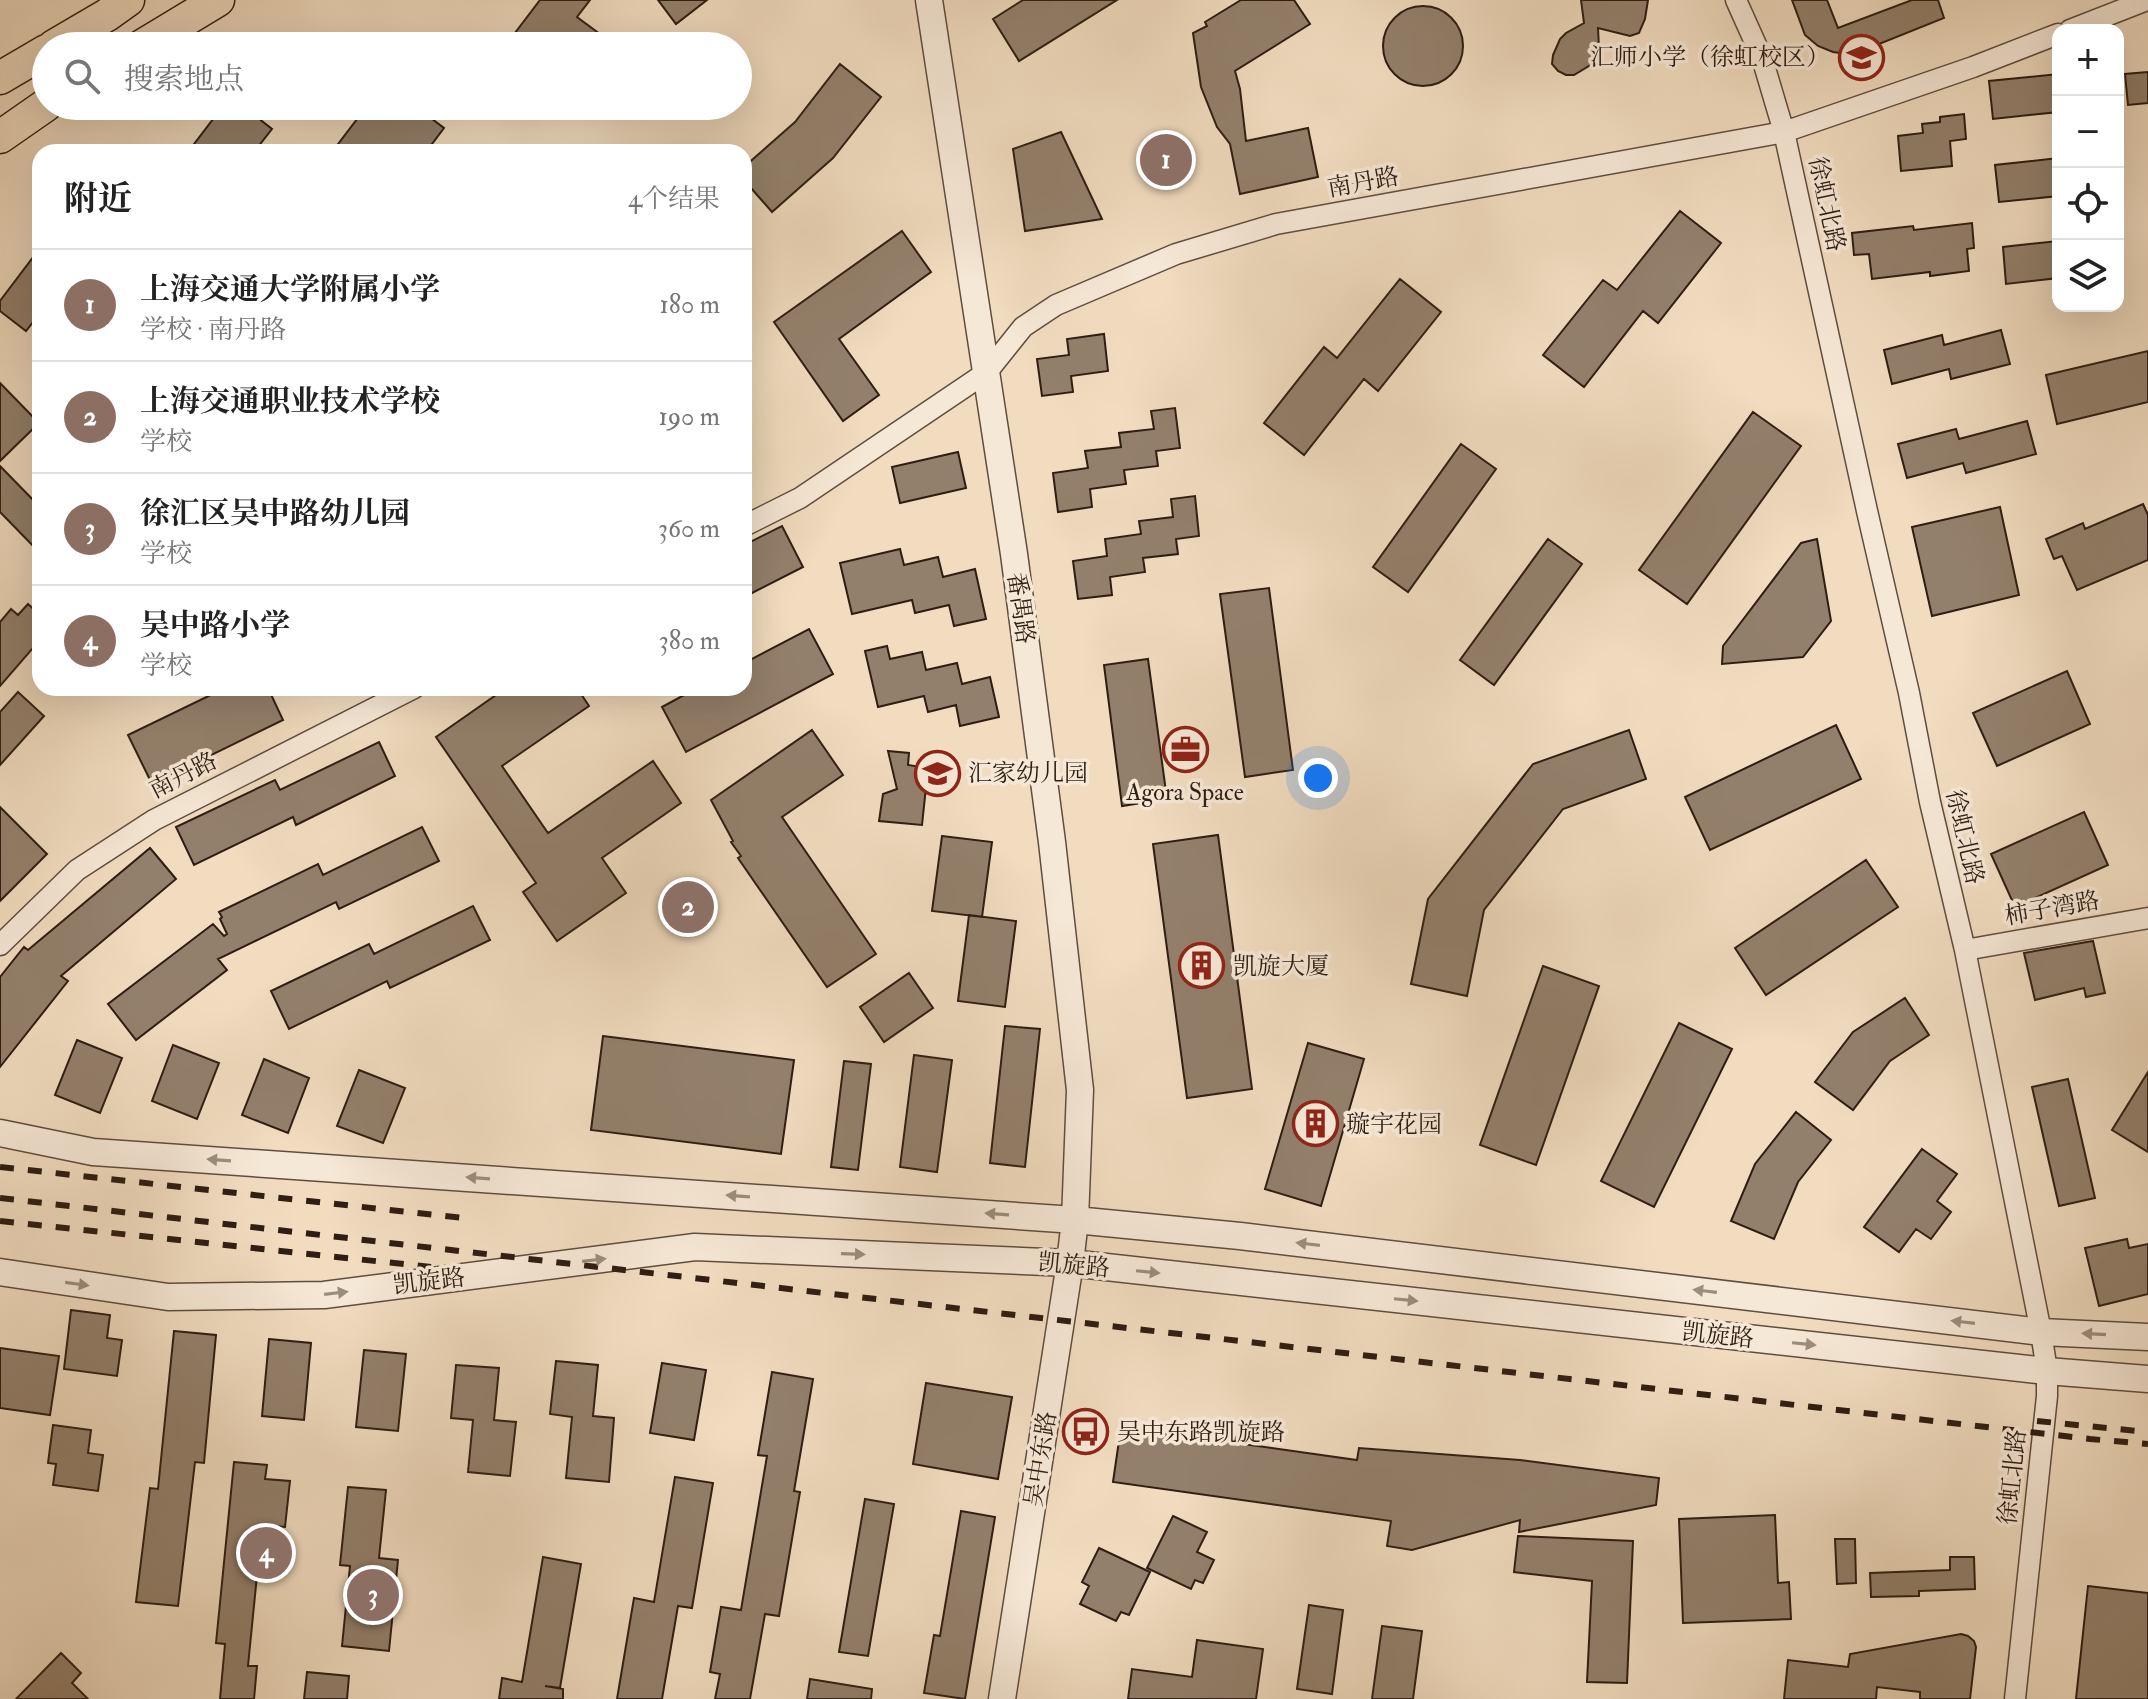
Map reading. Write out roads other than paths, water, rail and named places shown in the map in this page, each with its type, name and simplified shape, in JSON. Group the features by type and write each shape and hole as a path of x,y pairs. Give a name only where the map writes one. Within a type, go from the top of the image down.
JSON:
{"main road":[{"path":"78,32 128,0"},
{"path":"165,32 218,0"},
{"path":"0,78 32,59"},
{"path":"0,137 32,115"}],"street":[{"name":"番禺路","path":"929,0 987,372 1052,842 1080,1090 1075,1220"},
{"name":"徐虹北路","path":"1736,0 1762,58 1784,132 1965,950 2041,1332 2047,1396 2015,1699"},
{"path":"2085,24 2147,0"},
{"name":"南丹路","path":"752,522 800,498 987,372 1023,327 1056,305 1176,254 1276,224 1784,132 2052,36"},
{"name":"南丹路","path":"0,945 77,870 154,820 398,696"},
{"name":"柿子湾路","path":"1965,950 2148,918"},
{"name":"凯旋路","path":"0,1133 93,1152 1075,1220 1240,1236 2041,1332 2148,1337"},
{"name":"吴中东路","path":"1002,1699 1075,1220"},
{"name":"凯旋路","path":"0,1272 168,1297 324,1295 695,1247 1070,1263 2047,1371 2148,1379"}],"railway":[{"path":"0,1167 472,1219"},
{"path":"0,1198 2148,1444"},
{"path":"0,1221 431,1267"},
{"path":"2037,1421 2148,1432"}],"place":[{"name":"汇师小学（徐虹校区）","path":"1861,57"},
{"name":"上海交通大学附属小学","path":"1166,160"},
{"name":"Agora Space","path":"1185,750"},
{"name":"汇家幼儿园","path":"937,773"},
{"name":"上海交通职业技术学校","path":"688,907"},
{"name":"凯旋大厦","path":"1202,966"},
{"name":"璇宇花园","path":"1315,1124"},
{"name":"吴中东路凯旋路","path":"1086,1432"},
{"name":"吴中路小学","path":"266,1553"},
{"name":"徐汇区吴中路幼儿园","path":"373,1595"}]}
